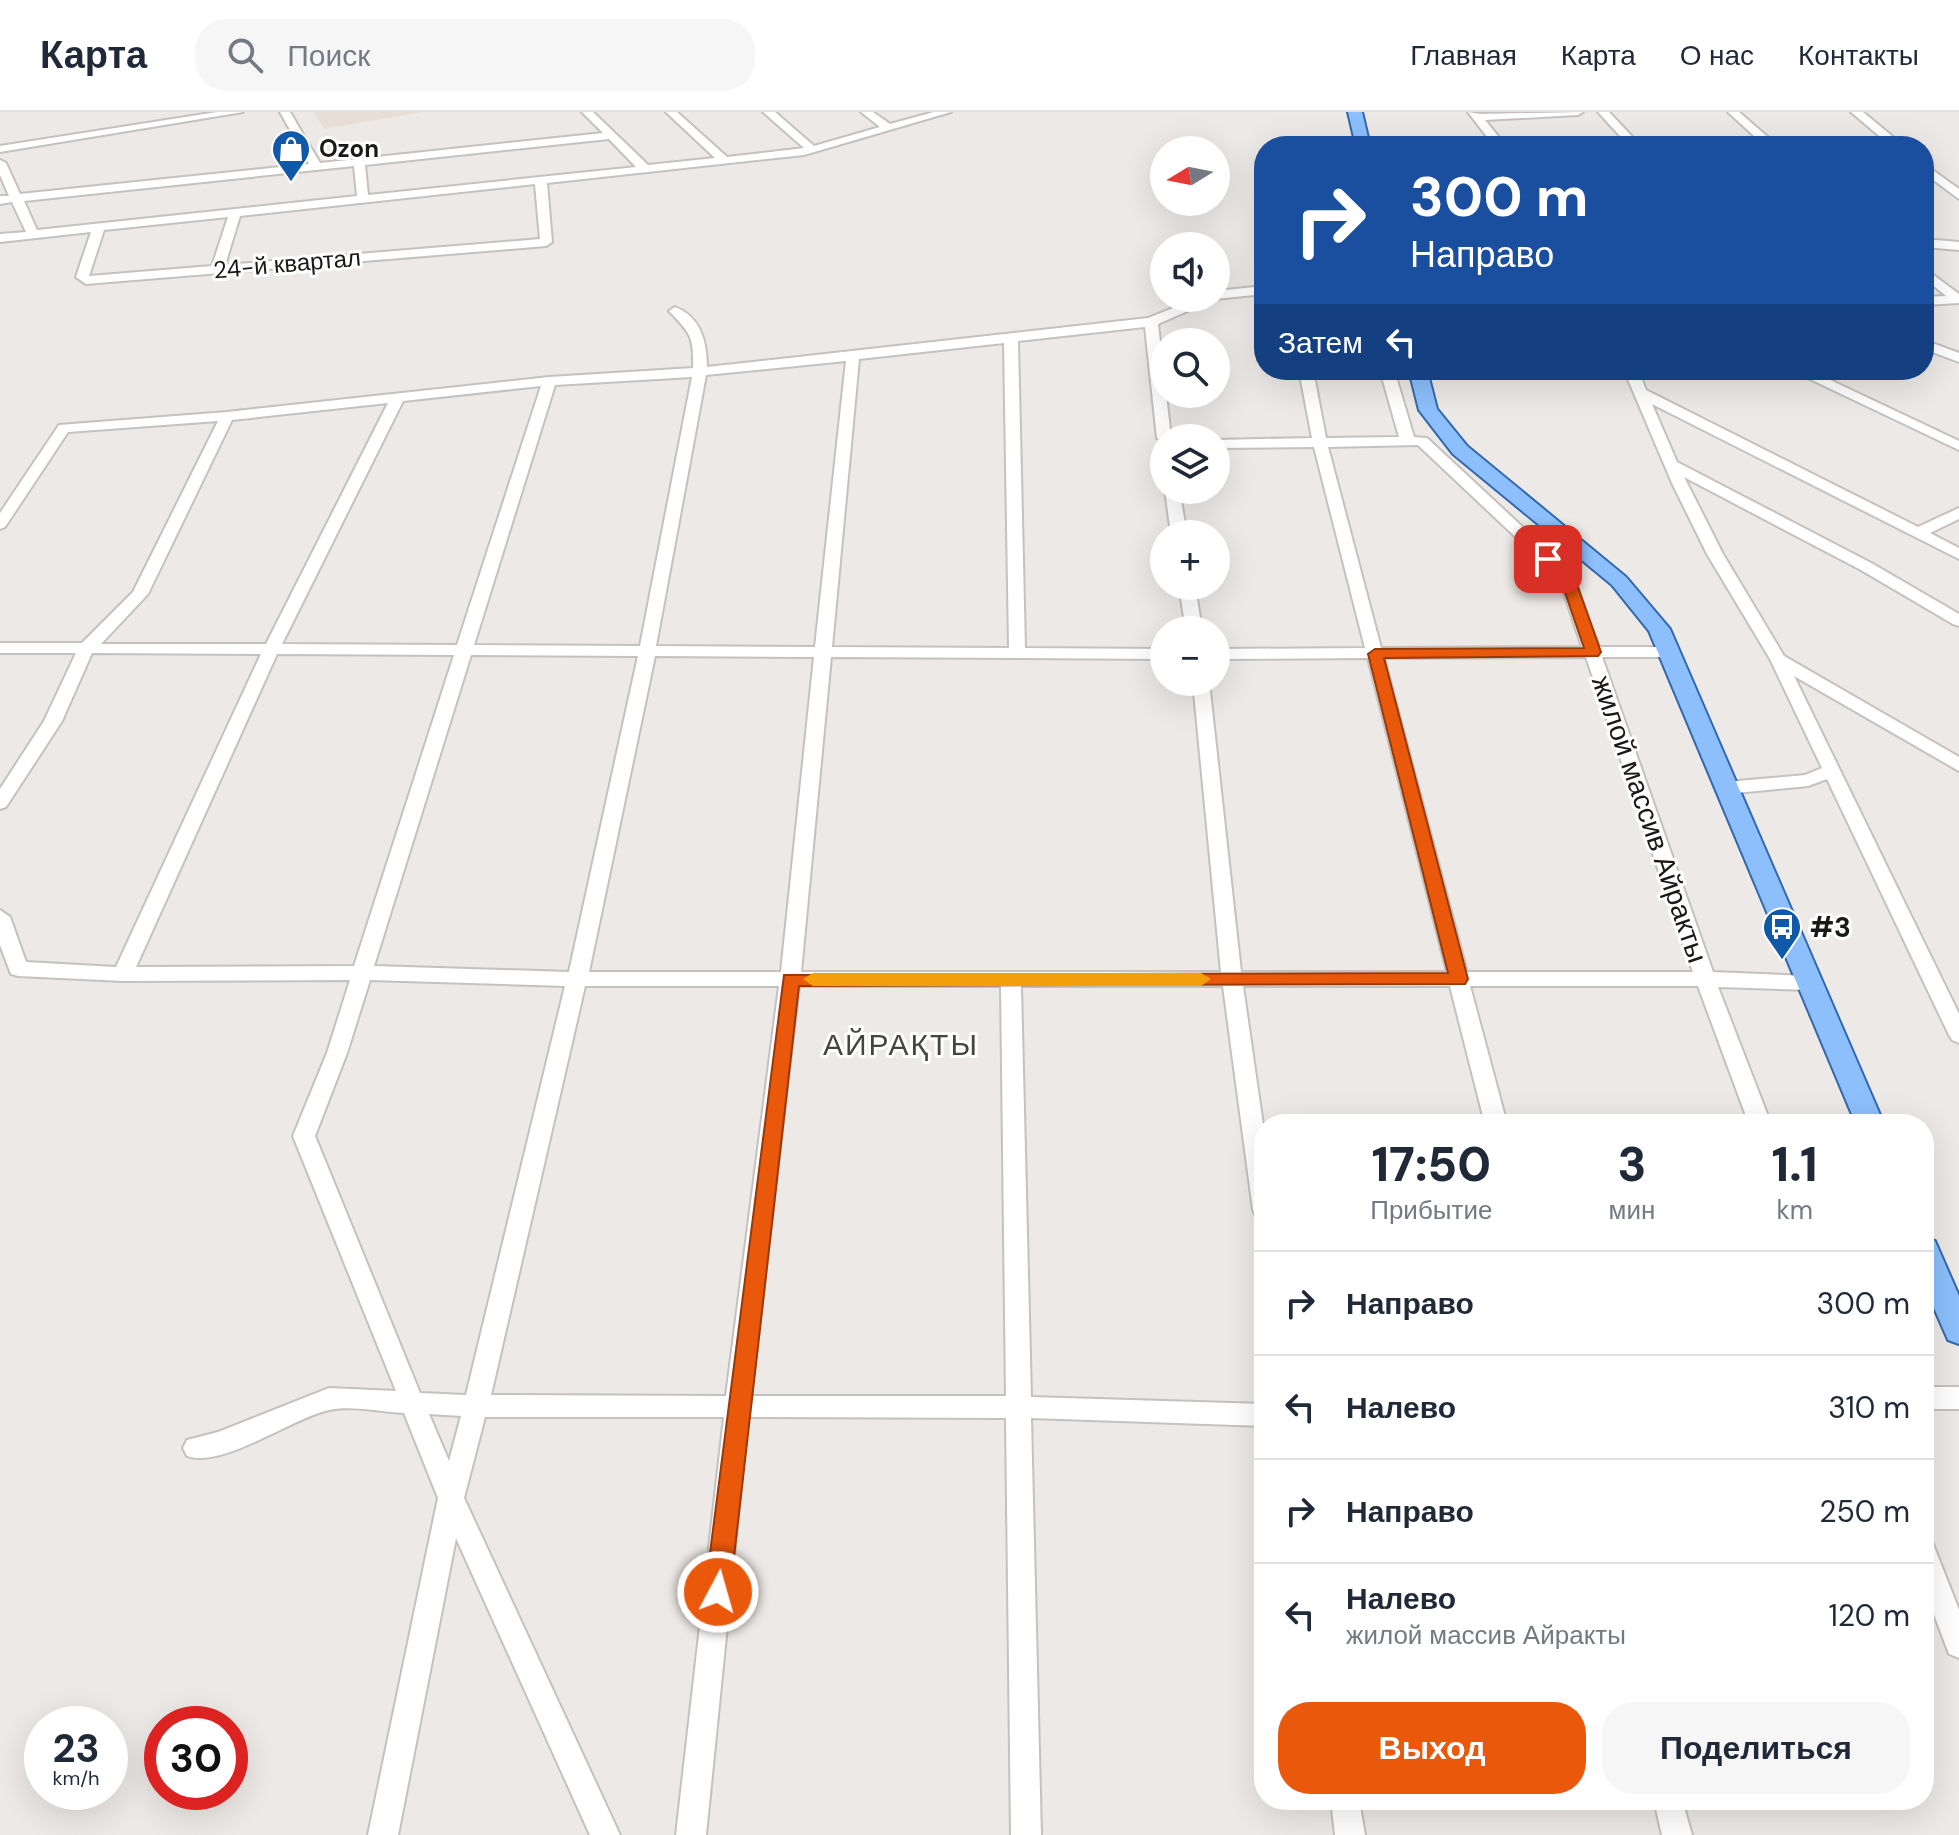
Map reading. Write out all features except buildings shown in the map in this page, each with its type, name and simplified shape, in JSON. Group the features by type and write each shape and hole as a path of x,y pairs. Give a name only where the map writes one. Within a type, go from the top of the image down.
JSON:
{"main road":[{"path":"1355,112 1361,136"},
{"path":"1420,380 1428,410 1460,450 1619,581 1659,629 1866,1114"},
{"path":"1934,1273 1959,1331"}],"street":[{"path":"0,149 238,112"},
{"path":"285,112 316,167"},
{"path":"587,112 646,170"},
{"path":"671,112 726,162"},
{"path":"768,112 813,150"},
{"path":"866,112 889,129"},
{"path":"0,238 726,162 813,150 946,112"},
{"path":"1475,115 1578,112"},
{"path":"1603,112 1626,136"},
{"path":"1733,112 1761,136"},
{"path":"1856,112 1886,136"},
{"path":"1475,115 1492,136"},
{"path":"0,200 610,136"},
{"path":"359,162 363,199"},
{"path":"0,163 33,234"},
{"path":"1934,174 1954,187 1959,195"},
{"name":"24-й квартал","path":"99,227 82,277 86,280 546,242 541,181"},
{"path":"217,269 235,213"},
{"path":"1934,244 1959,246"},
{"path":"1934,280 1958,298"},
{"path":"1230,294 1254,291"},
{"path":"1934,300 1958,298"},
{"path":"383,1835 451,1498 476,1406 577,979 647,653 700,372 701,348 694,323 675,311"},
{"path":"0,524 64,428 227,416 549,381 700,372 1151,322 1175,312"},
{"path":"1151,322 1162,424"},
{"path":"1011,336 1017,654"},
{"path":"1934,348 1959,358"},
{"path":"691,1835 737,1409 790,979 853,356"},
{"path":"1308,380 1320,442 1493,1114"},
{"path":"1391,380 1415,442"},
{"path":"1635,380 1715,554 1778,659 1959,1035"},
{"path":"1819,380 1959,446"},
{"path":"549,381 363,973 337,1053 304,1136 451,1498 605,1835"},
{"path":"1640,392 1959,554"},
{"path":"123,974 271,650 397,399"},
{"path":"0,803 53,721 86,649 140,594 227,416"},
{"path":"1230,444 1415,442 1449,437"},
{"name":"жилой массив Айракты","path":"1415,442 1566,576 1705,979 1756,1114"},
{"path":"1672,465 1867,567 1959,621"},
{"path":"1918,533 1959,513"},
{"path":"0,648 1150,654"},
{"path":"1230,654 1669,652"},
{"path":"1778,659 1959,765"},
{"path":"1202,696 1232,979 1254,1138"},
{"path":"1726,788 1808,780 1832,771"},
{"path":"0,917 18,969 123,974 363,973 577,979 1705,979 1808,983"},
{"path":"1011,979 1026,1835"},
{"path":"1934,1398 1959,1398"},
{"path":"196,1448 219,1443 329,1399 476,1406 737,1409 1019,1407 1254,1415"},
{"path":"1934,1579 1959,1645"},
{"path":"1346,1810 1350,1835"},
{"path":"1671,1810 1677,1835"}],"shaded area":[{"path":"313,112 422,112 325,129"}],"slow traffic":[{"path":"813,979 1201,979"}],"place":[{"name":"Ozon","path":"291,183"},
{"name":"#3","path":"1782,961"}],"district":[{"name":"АЙРАҚТЫ","path":"901,1045"}],"route":[{"path":"718,1592 737,1409 790,979 1459,979 1375,654 1593,652 1566,576 1548,559"}]}
